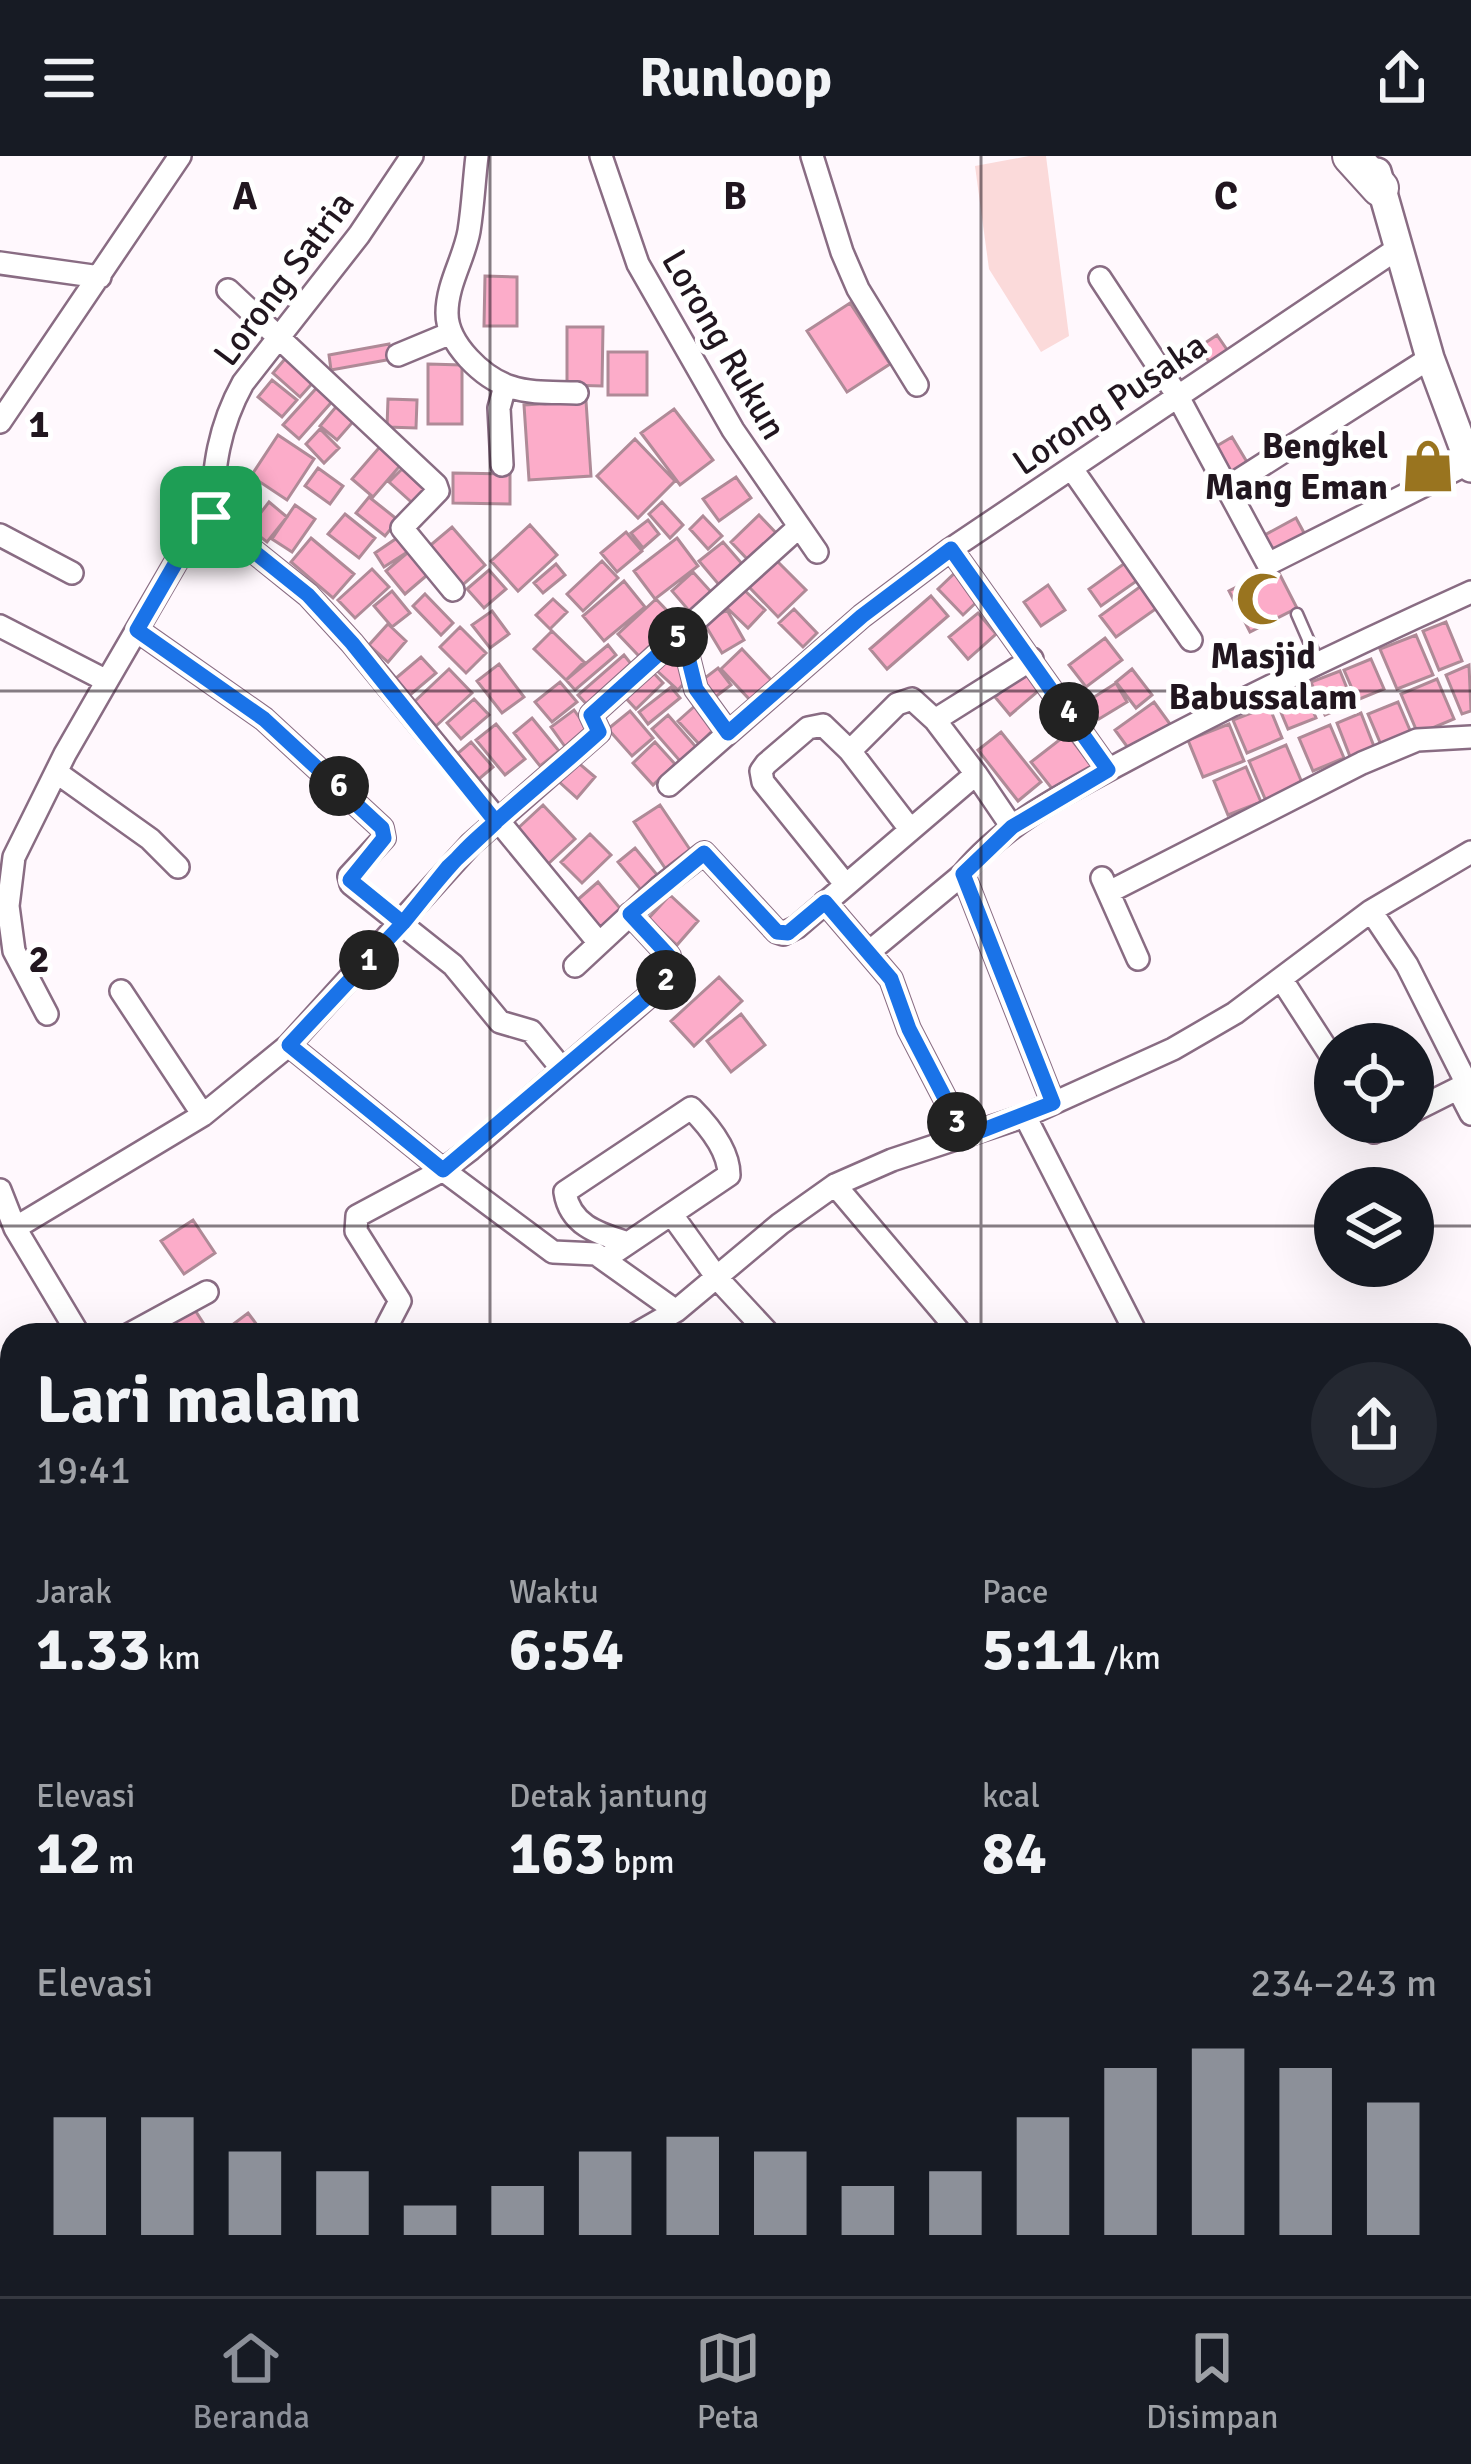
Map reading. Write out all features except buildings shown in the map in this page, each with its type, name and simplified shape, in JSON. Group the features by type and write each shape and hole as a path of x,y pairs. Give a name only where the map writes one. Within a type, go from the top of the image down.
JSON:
{"street":[{"path":"0,422 180,156"},
{"name":"Lorong Satria","path":"211,517 220,430 243,383 359,235 412,156"},
{"path":"477,156 469,231 450,291 451,333 481,368 506,386 527,392 577,392"},
{"name":"Lorong Rukun","path":"601,156 638,264 733,430 817,552"},
{"path":"812,156 850,271 917,386"},
{"path":"1100,278 1178,395 1270,565 1470,466 1463,424 1430,358 1373,166"},
{"name":"Lorong Pusaka","path":"728,733 862,616 951,549 1396,248"},
{"path":"0,262 100,277"},
{"path":"228,290 436,485 438,491 402,528 453,590"},
{"path":"398,355 451,333"},
{"path":"1228,487 1430,358"},
{"path":"502,465 499,408 506,386"},
{"path":"1072,469 1191,640"},
{"path":"47,1014 17,960 4,904 7,854 186,545 211,517 308,595 352,643 599,943"},
{"path":"16,1228 203,1115 289,1045 403,923 448,867 599,732 591,715 799,527"},
{"path":"0,535 72,573"},
{"path":"951,549 1108,770"},
{"path":"869,952 1012,827 1108,770 1318,662 1471,592"},
{"path":"0,626 107,680"},
{"path":"137,630 264,719 382,828 384,838 350,880 453,965 500,1022 532,1031 562,1070"},
{"path":"668,785 728,733 696,689 682,633"},
{"path":"935,720 1032,659"},
{"path":"850,752 904,700 912,699 935,720 1012,827"},
{"path":"846,884 761,777 766,764 816,725 830,729 910,829"},
{"path":"1138,959 1105,885 1418,740 1471,737"},
{"path":"56,772 150,839 178,867"},
{"path":"574,966 704,853 777,932 788,933 976,775"},
{"path":"655,1323 718,1280 780,1224 835,1185 892,1160 1025,1116 1173,1049 1282,980 1371,911 1471,852"},
{"path":"963,874 1053,1103"},
{"path":"825,902 891,979 909,1029 965,1137"},
{"path":"1371,911 1407,965 1465,1085 1471,1114"},
{"path":"389,1323 400,1301 354,1222 362,1210 443,1170 671,974 669,956 630,914"},
{"path":"1282,980 1314,1030"},
{"path":"121,992 203,1115"},
{"path":"289,1045 443,1170 554,1252 596,1254 676,1311"},
{"path":"1434,1101 1465,1085"},
{"path":"691,1108 713,1134 730,1170 724,1180 672,1214 620,1249 585,1228 565,1201 566,1192 691,1108"},
{"path":"1025,1116 1131,1323"},
{"path":"835,1185 952,1323"},
{"path":"0,1190 16,1228 72,1323"},
{"path":"672,1214 718,1280 759,1323"},
{"path":"150,1323 207,1292"}],"lane":[{"path":"1297,614 1318,662"}],"shaded area":[{"path":"1046,156 1069,336 1041,352 989,269 975,166"}],"place":[{"name":"Bengkel Mang Eman","path":"1428,466"},
{"name":"Masjid Babussalam","path":"1263,599"}],"route":[{"path":"211,517 186,545 137,630 264,719 382,828 384,838 349,876 352,884 403,923 471,844 599,732 591,715 682,633 696,689 728,733 862,616 951,549 1108,770 1012,827 963,874 1053,1103 965,1137 909,1029 891,979 825,902 788,933 777,932 704,853 630,914 669,956 671,974 663,984 443,1170 289,1045 403,923 448,867 471,844 496,822 308,595 211,517"}]}
